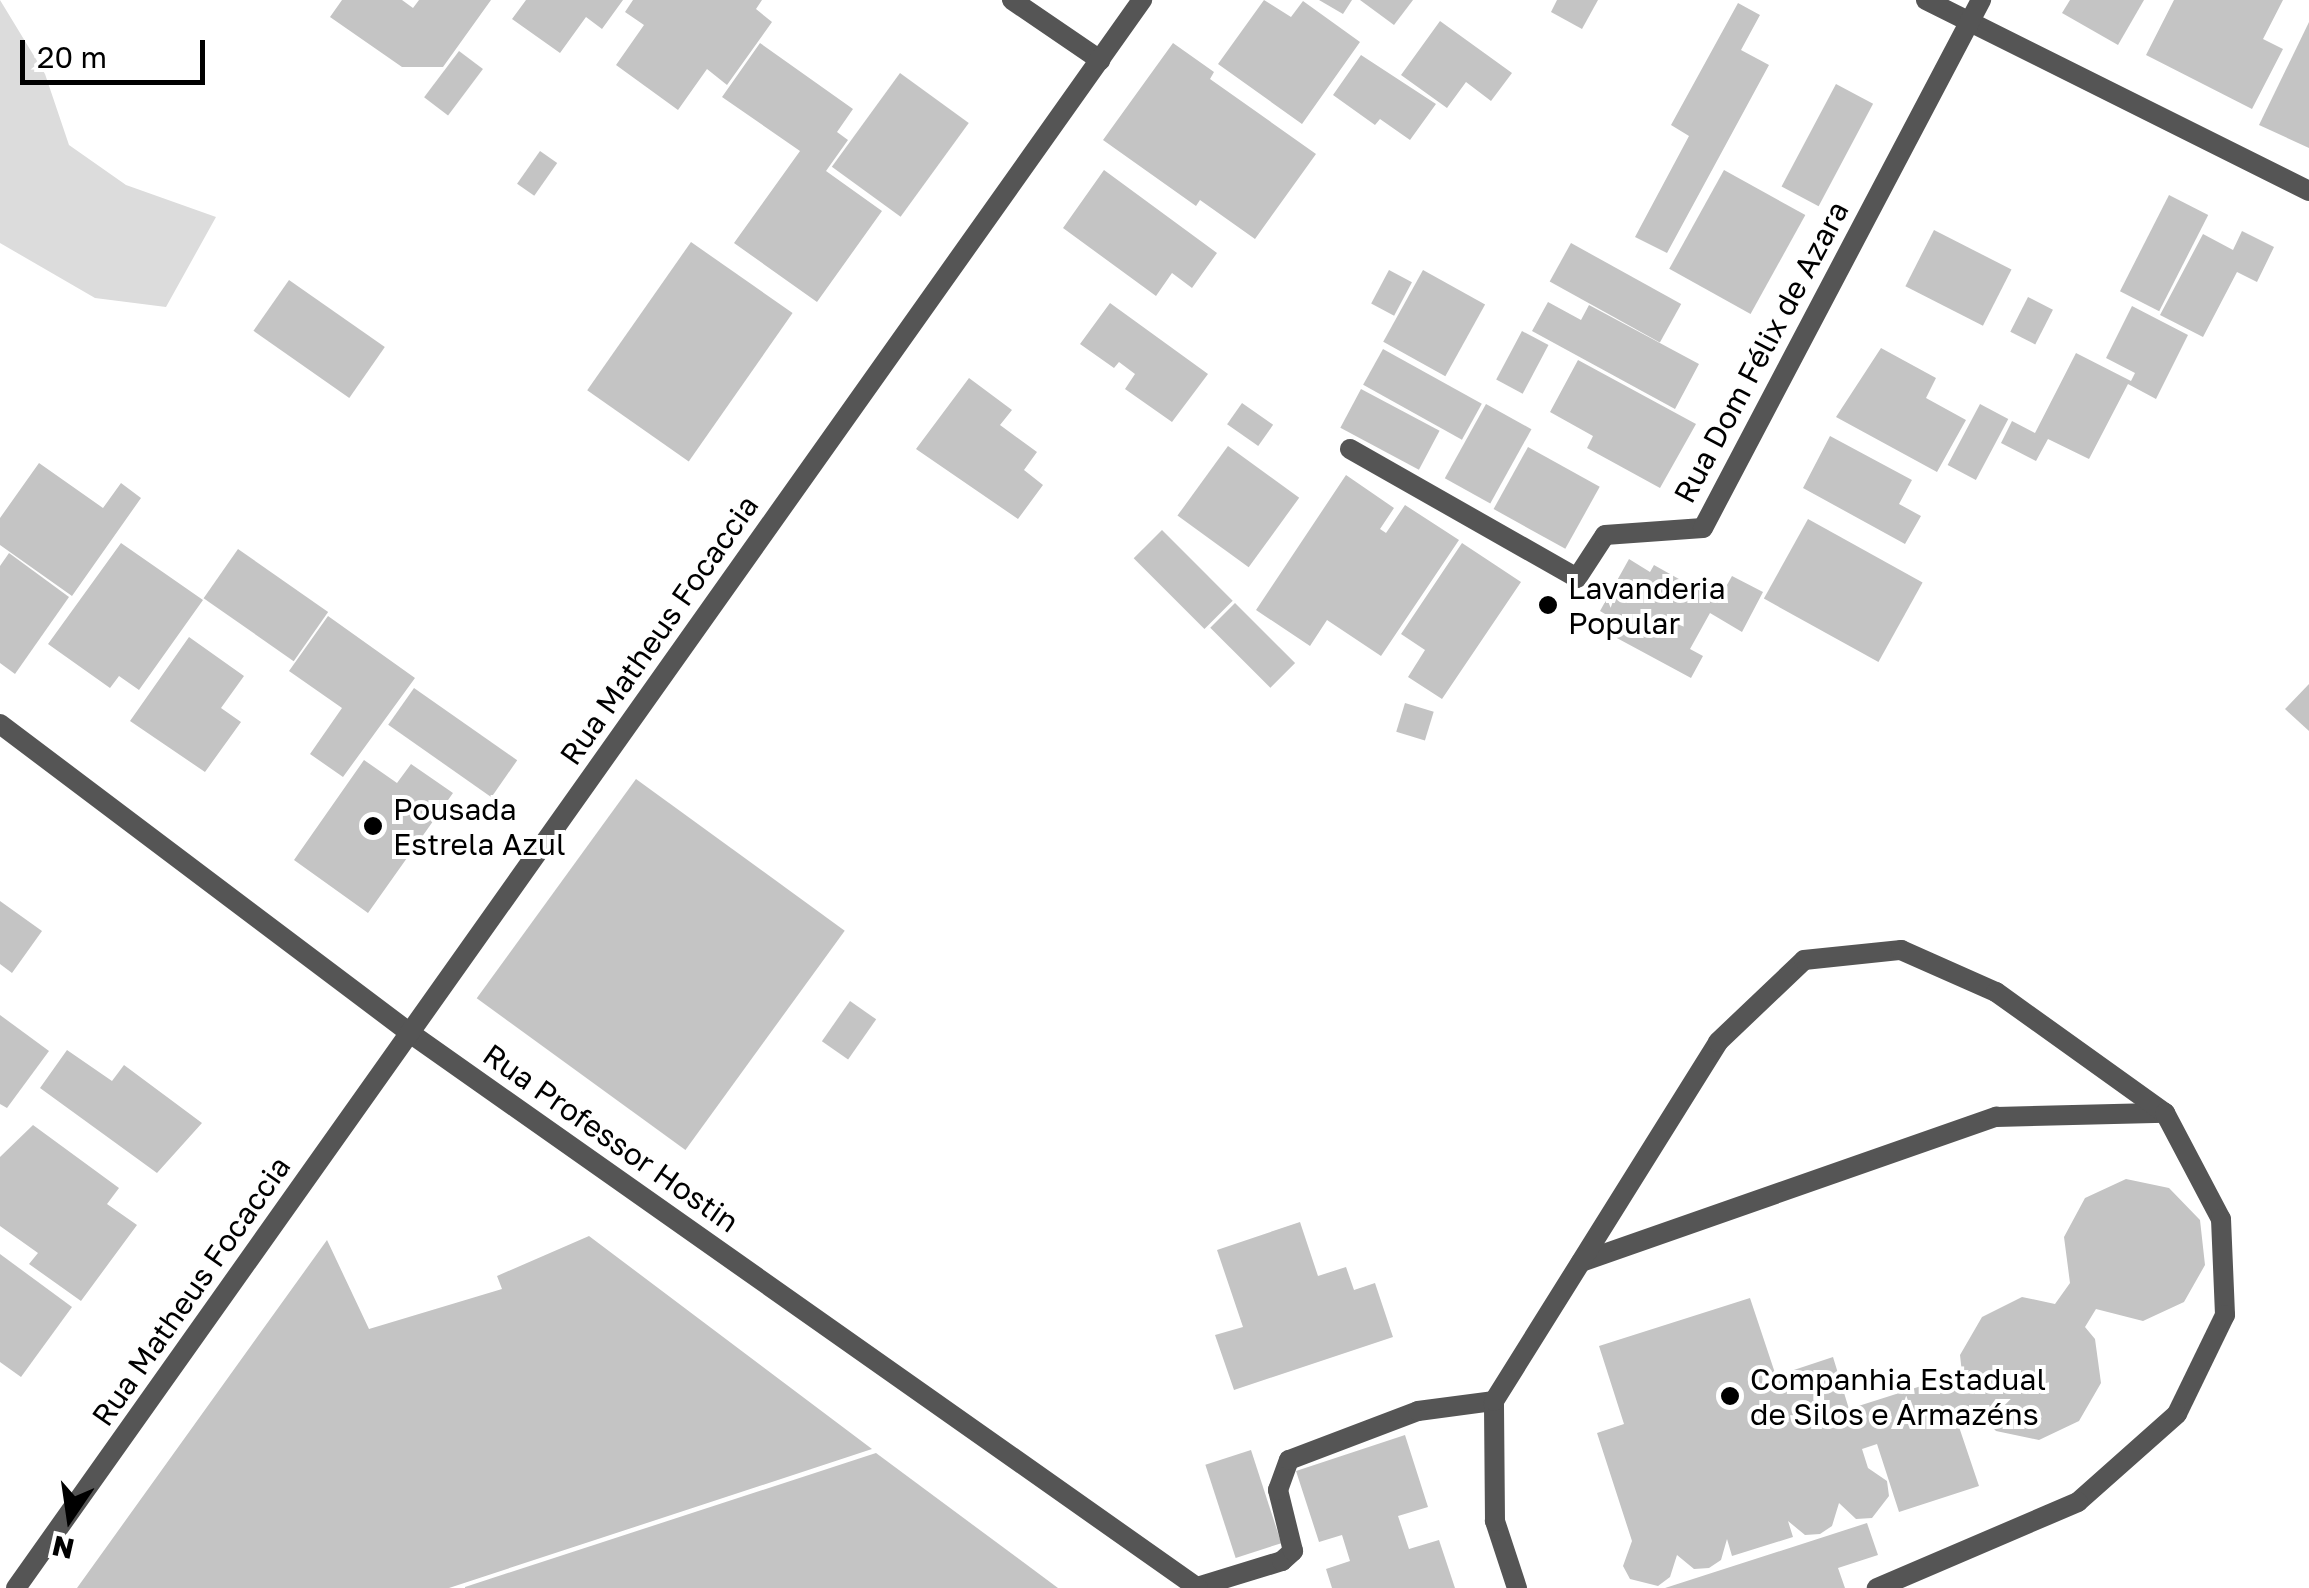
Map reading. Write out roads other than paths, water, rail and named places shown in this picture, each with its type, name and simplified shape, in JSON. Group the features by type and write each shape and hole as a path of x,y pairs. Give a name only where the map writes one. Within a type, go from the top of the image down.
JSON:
{"street":[{"path":"1012,0 1100,60"},
{"name":"Rua Matheus Focaccia","path":"16,1588 1142,0"},
{"path":"1926,0 2309,191"},
{"name":"Rua Dom Félix de Azara","path":"1350,449 1577,578 1605,535 1703,528 1981,0"},
{"name":"Rua Professor Hostin","path":"0,724 410,1033 1198,1588"},
{"path":"1517,1588 1494,1521 1494,1400 1718,1042 1804,960 1901,950 1996,992 2165,1113 2221,1219 2225,1315 2177,1414 2078,1502 1877,1588"},
{"path":"1581,1262 1996,1117 2165,1113"},
{"path":"1198,1588 1282,1561 1292,1551 1278,1490 1289,1460 1418,1411 1494,1400"}],"place":[{"name":"Lavanderia Popular","path":"1548,605"},
{"name":"Pousada Estrela Azul","path":"373,826"},
{"name":"Companhia Estadual de Silos e Armazéns","path":"1730,1396"}]}
